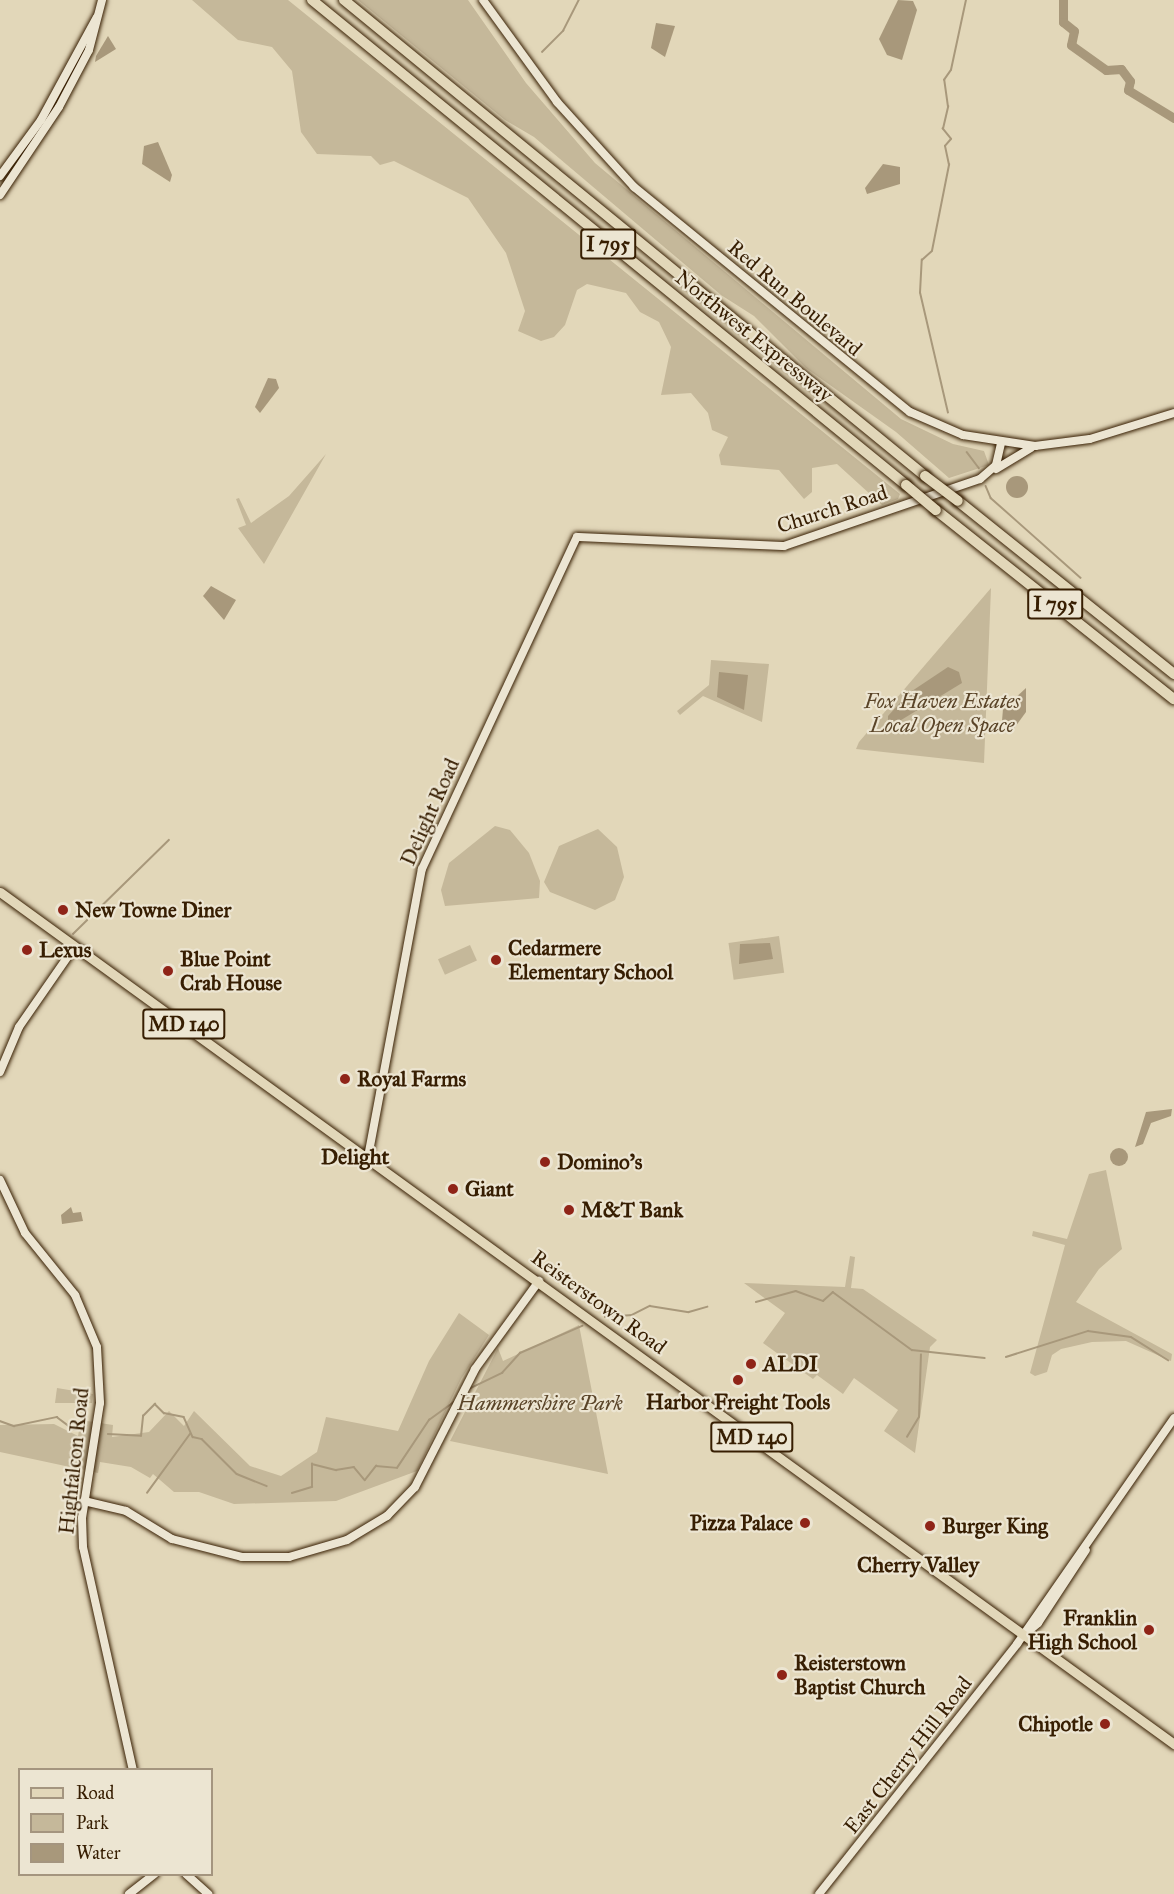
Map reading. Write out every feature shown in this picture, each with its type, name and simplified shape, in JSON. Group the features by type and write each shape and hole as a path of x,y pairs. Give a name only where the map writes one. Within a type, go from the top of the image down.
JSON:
{"highway":[{"name":"Northwest Expressway","path":"312,0 936,510 1174,699"},
{"name":"Northwest Expressway","path":"344,0 926,476 1174,673"}],"main road":[{"name":"Reisterstown Road","path":"0,892 539,1281 1022,1636 1174,1744"}],"street":[{"path":"0,195 59,107 89,50 102,0"},
{"name":"Red Run Boulevard","path":"483,0 579,128 652,203 898,404 944,428 1001,444 1035,446 1090,439 1174,414"},
{"path":"0,176 41,120 100,14"},
{"path":"991,472 1001,444"},
{"name":"Church Road","path":"577,537 776,548 991,472 1035,446"},
{"name":"Delight Road","path":"368,1157 422,868 577,537"},
{"path":"0,1072 19,1028 75,946"},
{"name":"Highfalcon Road","path":"0,1180 25,1233 75,1295 97,1347 100,1403 84,1501 86,1564 133,1768"},
{"path":"84,1501 117,1508 172,1539 225,1554 259,1559 313,1553 359,1535 402,1502 433,1460 475,1369 539,1281"},
{"name":"East Cherry Hill Road","path":"819,1894 1022,1636 1067,1583 1091,1540 1174,1418"},
{"path":"129,1894 154,1876"},
{"path":"187,1876 208,1894"}],"green space":[{"path":"192,0 288,0 900,494 898,499 882,505 837,464 812,468 812,492 804,499 779,470 721,465 719,455 728,437 712,430 708,413 691,393 661,395 671,347 659,322 640,312 626,293 587,284 577,290 565,325 554,337 541,341 518,331 525,311 506,253 468,198 394,161 380,165 371,156 317,154 301,132 292,71 272,47 238,40"},
{"path":"358,0 468,0 526,83 595,163 901,419 953,444 984,451 989,465 949,478 896,432 806,368 754,316 721,295 534,137 505,120"},
{"path":"326,454 264,564 238,528 246,525 236,499 239,498 251,523 289,496"},
{"name":"Fox Haven Estates Local Open Space","path":"991,588 984,763 856,749 859,742"},
{"path":"711,660 769,664 762,722 703,696 680,715 677,711 709,685"},
{"path":"495,826 510,830 529,853 540,881 539,898 445,906 441,890 449,863"},
{"path":"598,829 617,847 624,877 615,900 595,910 550,892 544,882 559,846"},
{"path":"779,936 784,973 734,980 728,943"},
{"path":"470,945 477,961 445,975 438,959"},
{"path":"1106,1170 1122,1249 1099,1269 1076,1302 1172,1354 1171,1361 1126,1341 1092,1342 1061,1349 1052,1355 1047,1372 1035,1376 1030,1373 1065,1245 1032,1236 1033,1231 1067,1239 1089,1174"},
{"path":"850,1256 855,1257 851,1288 863,1289 937,1340 930,1347 915,1453 884,1431 898,1410 854,1378 843,1394 817,1375 813,1379 763,1343 785,1313 744,1283 845,1287"},
{"path":"459,1313 489,1335 461,1379 417,1471 336,1501 234,1504 199,1492 174,1492 153,1474 150,1478 131,1467 100,1462 98,1473 0,1452 0,1425 54,1424 78,1436 81,1420 113,1425 112,1437 149,1432 169,1411 184,1426 194,1411 250,1466 281,1476 317,1452 326,1417 398,1431 429,1361"},
{"name":"Hammershire Park","path":"579,1325 608,1474 450,1441 498,1348 503,1361"},
{"path":"57,1388 93,1394 92,1403 55,1403"}],"water":[{"path":"898,0 913,1 917,10 902,60 887,55 879,39"},
{"path":"656,23 675,26 665,57 651,48"},
{"path":"108,36 116,49 95,62 96,56"},
{"path":"158,142 172,175 170,182 142,164 144,146"},
{"path":"883,164 900,167 900,184 867,194 865,188"},
{"path":"268,378 276,379 279,388 260,413 255,407"},
{"path":"1017,476 1025,479 1028,487 1025,495 1017,498 1009,495 1006,487 1009,479"},
{"path":"211,586 236,600 224,620 203,596"},
{"path":"948,667 959,672 962,683 888,728 888,716 909,693"},
{"path":"719,672 748,675 744,710 717,697"},
{"path":"1026,688 1026,712 1013,730 1001,733 1003,709"},
{"path":"770,943 773,959 739,964 740,944"},
{"path":"1172,1109 1171,1116 1151,1123 1143,1144 1135,1147 1146,1112"},
{"path":"1119,1148 1125,1151 1128,1157 1125,1163 1119,1166 1113,1163 1110,1157 1113,1151"},
{"path":"71,1207 73,1213 81,1212 83,1221 62,1224 61,1215"}],"waterway":[{"path":"542,52 563,31 579,0"},
{"path":"948,413 920,293 922,260 932,251 949,165 945,146 951,139 943,129 948,107 944,80 951,70 966,0"},
{"path":"1063,0 1063,22 1074,31 1071,45 1106,70 1121,69 1130,81 1128,90 1174,118"},
{"path":"967,452 979,468"},
{"path":"986,486 991,498 1081,578"},
{"path":"73,934 169,840"},
{"path":"756,1302 796,1291 823,1301 833,1292 912,1350 985,1358"},
{"path":"605,1317 632,1315 650,1306 689,1312 707,1307"},
{"path":"469,1389 502,1373 520,1353 582,1326"},
{"path":"1006,1357 1088,1331 1131,1337 1168,1360"},
{"path":"907,1437 919,1417 921,1355"},
{"path":"292,1493 312,1487 312,1464 336,1470 354,1467 365,1480 376,1466 397,1468 429,1420 454,1402"},
{"path":"108,1434 141,1436 143,1416 155,1404 164,1413 184,1417 193,1437 202,1439 237,1474 267,1486"},
{"path":"0,1421 14,1426 57,1417 74,1430 84,1429"},
{"path":"147,1493 190,1434"}],"place":[{"name":"New Towne Diner","path":"63,910"},
{"name":"Lexus","path":"27,950"},
{"name":"Cedarmere Elementary School","path":"496,960"},
{"name":"Blue Point Crab House","path":"168,971"},
{"name":"Royal Farms","path":"345,1079"},
{"name":"Domino's","path":"545,1162"},
{"name":"Giant","path":"453,1189"},
{"name":"M&T Bank","path":"569,1210"},
{"name":"ALDI","path":"751,1364"},
{"name":"Harbor Freight Tools","path":"738,1380"},
{"name":"Pizza Palace","path":"805,1523"},
{"name":"Burger King","path":"930,1526"},
{"name":"Franklin High School","path":"1149,1630"},
{"name":"Reisterstown Baptist Church","path":"782,1675"},
{"name":"Chipotle","path":"1105,1724"}],"district":[{"name":"Delight","path":"355,1157"},
{"name":"Cherry Valley","path":"918,1565"}]}
